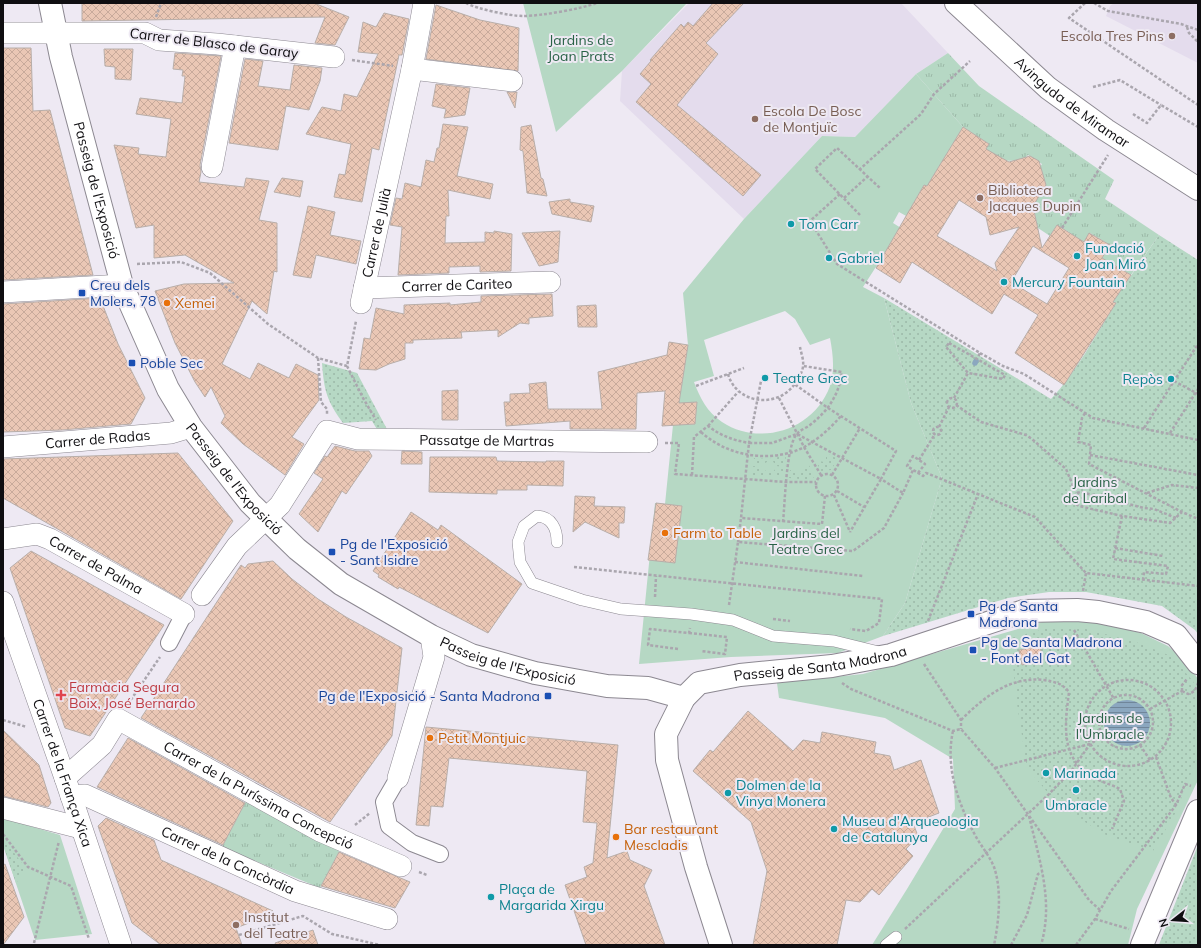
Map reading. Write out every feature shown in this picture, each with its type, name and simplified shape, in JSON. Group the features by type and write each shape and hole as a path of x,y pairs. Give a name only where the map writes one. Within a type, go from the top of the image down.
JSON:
{"street":[{"name":"Passeig de l'Exposició","path":"50,3 55,34 122,285 168,389 191,427 250,503 297,549 340,584 430,636 471,655 536,672 607,686 648,688 684,698"},
{"name":"Carrer de Julià","path":"362,296 406,68 424,3"},
{"name":"Avinguda de Miramar","path":"956,3 1048,88 1106,130 1198,190"},
{"name":"Carrer de Blasco de Garay","path":"3,33 55,34 145,32 159,40 235,46 334,57"},
{"path":"212,167 235,46"},
{"path":"406,68 512,81"},
{"name":"Carrer de Cariteo","path":"362,296 550,282"},
{"path":"3,292 122,285"},
{"path":"202,595 237,546 280,504 327,424"},
{"name":"Passatge de Martras","path":"327,424 358,439 647,442"},
{"name":"Carrer de Radas","path":"3,447 171,433 191,427"},
{"name":"Carrer de Palma","path":"3,539 37,534 50,539 184,614"},
{"name":"Carrer de la França Xica","path":"3,602 68,787 121,945"},
{"name":"Passeig de Santa Madrona","path":"721,945 696,868 667,760 666,734 684,698 699,683 740,675 832,666 891,655 1024,611 1077,610 1098,612 1146,622 1176,634 1198,663"},
{"path":"169,643 184,614"},
{"path":"430,636 434,656 398,778 384,802 389,826 412,843 440,854"},
{"path":"68,787 102,745 118,719"},
{"name":"Carrer de la Puríssima Concepció","path":"118,719 320,831 401,866"},
{"name":"Carrer de la Concòrdia","path":"68,787 295,891 387,919"},
{"path":"3,808 81,828"},
{"path":"1137,938 1198,811"}],"lane":[{"path":"557,542 557,533 553,524 545,517 537,516 524,526 518,542 520,562 532,582 582,600 621,609 691,614 733,620 773,636 834,641 891,655"},
{"path":"886,945 896,937"}],"path":[{"path":"153,23 161,3"},
{"path":"466,3 474,8 523,16 586,7 597,3"},
{"path":"1085,3 1069,18 1198,105"},
{"path":"1094,3 1108,11 1198,30"},
{"path":"1187,27 1189,33 1198,42"},
{"path":"334,57 406,68"},
{"path":"859,170 921,114 934,94 970,61"},
{"path":"1093,87 1120,80 1198,127"},
{"name":"Avinguda de Miramar","path":"1133,114 1147,123 1161,105"},
{"path":"860,215 815,169 837,148 880,189"},
{"path":"1062,228 1108,154"},
{"path":"844,198 867,177"},
{"path":"840,194 810,221 837,264 1003,366 1024,374 1093,418 1198,440"},
{"path":"137,264 181,262 210,274 268,324 318,358 347,366"},
{"path":"362,296 347,366 362,398 379,423"},
{"path":"949,343 977,359 1005,375 1003,379 968,373 946,347 949,343"},
{"path":"1144,428 1198,344"},
{"path":"728,374 730,383 738,392 747,398 770,401 779,398 789,393 796,384 803,366 800,347"},
{"path":"977,359 980,352"},
{"path":"318,358 321,402 327,409 327,424"},
{"path":"708,426 720,435 733,440 749,443 772,443 797,434 822,416 828,408 837,392 842,372 803,366"},
{"path":"696,386 744,368"},
{"path":"779,373 828,408 896,451 850,532 834,495"},
{"path":"919,460 935,434 934,429 939,427 949,407 948,400 954,398 968,373"},
{"path":"737,605 728,604 738,542 747,454 761,381"},
{"path":"1174,381 1197,393"},
{"path":"1170,433 1197,393 1198,389"},
{"path":"692,475 694,437 708,426 738,392"},
{"path":"779,398 820,475"},
{"path":"954,398 956,405 981,422 1032,438 1066,469 1076,493 1076,504 1078,506 1122,516 1170,523 1182,512"},
{"path":"949,407 952,408 956,405"},
{"path":"1085,413 1082,418 1078,442 1091,445 1089,464 1198,519"},
{"path":"701,432 713,443 731,451 770,457 790,453 804,447 823,434 841,416"},
{"path":"935,434 940,433 939,427"},
{"path":"832,474 860,428"},
{"path":"797,434 813,441 903,493"},
{"path":"783,522 790,453 797,434"},
{"path":"672,443 679,443 675,474 786,482 816,482"},
{"path":"1090,455 1198,475"},
{"path":"918,473 925,464 913,456 907,466 913,470 918,473 923,476 926,473 929,474 1035,516 1086,573 1198,586"},
{"path":"738,542 853,551 884,528 903,493 913,470"},
{"path":"820,475 832,474"},
{"path":"820,475 816,482 817,489 825,496 834,495 837,491 839,482 832,474"},
{"path":"1147,493 1172,485 1198,488"},
{"path":"837,491 864,507"},
{"path":"1076,493 1081,492 1144,508 1154,509 1176,518"},
{"path":"927,624 978,494"},
{"path":"741,518 822,524 825,496"},
{"path":"1122,516 1113,559 1168,566 1166,574 1144,572 1144,580"},
{"path":"1115,548 1163,556"},
{"path":"735,562 863,576"},
{"path":"574,568 882,599 879,623 866,631 844,628"},
{"path":"1083,595 1086,573"},
{"path":"770,619 792,622"},
{"path":"1070,624 1114,698"},
{"path":"689,632 727,636 725,654 701,651"},
{"path":"118,719 169,643"},
{"path":"922,662 961,720 961,728 995,768 1089,900 1100,910"},
{"path":"961,720 975,706 1006,685 1019,680 1035,679 1059,683 1068,692 1066,739 1068,749 1076,764 1102,782 1120,789 1124,801 1112,829"},
{"path":"1132,679 1157,690 1165,700 1170,712 1172,724 1170,737 1164,748 1156,757 1143,764 1128,767 1114,764 1101,757 1090,744 1086,733 1085,719 1088,706 1096,694 1106,685 1119,680 1132,679"},
{"path":"1150,709 1182,690 1184,680 1189,679 1198,682 1196,690 1192,693 1188,694 1182,690"},
{"path":"841,681 844,686 954,731 961,728"},
{"path":"1121,695 1138,698 1150,709 1153,718 1153,728 1149,736 1140,745 1135,748 1125,749 1116,747 1108,742 1100,727 1099,718 1105,705 1121,695"},
{"path":"3,720 30,728"},
{"path":"954,731 950,746 950,761 956,788 965,814 975,836 987,853 994,867 998,893 997,930 994,945"},
{"path":"995,768 1090,744 1104,736"},
{"path":"896,937 1028,814 1076,764 1090,744"},
{"path":"1140,745 1150,760"},
{"path":"1156,757 1171,798 1176,805"},
{"path":"1076,945 1095,919 1111,891 1176,805 1185,784 1191,786"},
{"path":"338,839 384,802"},
{"path":"1028,814 1042,872 1046,898 1046,917 1041,945"},
{"path":"3,834 28,867 70,886 89,939"},
{"path":"34,943 60,836"},
{"path":"1011,945 1027,914 1038,874 1042,872"},
{"path":"238,935 303,916 332,934 380,945"},
{"path":"1095,919 1137,938"}],"shaded area":[{"name":"Escola De Bosc de Montjuïc","path":"689,3 901,3 948,53 916,74 855,137 822,136 744,219 620,101 622,71"},
{"name":"Escola Tres Pins","path":"1114,3 1198,3 1198,63 1106,16 1110,6"}],"green space":[{"name":"Jardins de Joan Prats","path":"523,3 687,3 622,71 556,132"},
{"path":"948,53 979,86 1114,180 1105,199 1159,235 1131,275 1102,258 1110,245 1090,233 1077,253 1069,232 1057,225 1050,236 1038,228 1032,201 1042,164 1028,155 1019,160 1013,161 981,158 989,144 963,127 916,74"},
{"name":"Jardins del Teatre Grec","path":"916,74 963,127 927,186 924,185 909,211 908,217 899,212 893,223 901,228 863,287 884,298 911,403 942,478 905,603 883,636 838,653 731,657 639,664 655,503 665,504 673,425 695,424 696,403 679,403 688,345 683,293 744,219 822,136 855,137","holes":["785,311 795,319 810,345 830,338 833,356 833,374 830,386 822,401 812,414 799,423 784,430 769,433 753,433 737,429 722,422 712,414 699,394 694,382 714,376 704,340"]},
{"name":"Jardins de Laribal","path":"1159,235 1198,260 1198,634 1195,630 1162,606 1086,592 1049,592 1008,598 883,636 905,603 942,478 911,403 884,298 1051,399 1069,377 1116,303 1110,300 1117,296"},
{"path":"322,363 357,373 388,431 378,431 372,421 343,423 333,408 327,395"},
{"path":"826,453 838,459 831,470 821,471 815,460 824,462 826,459"},
{"path":"786,455 785,467 776,466 772,460 763,465 753,464 754,458 770,459"},
{"path":"808,464 816,475 811,480 789,478 790,470 802,473"},
{"path":"753,466 762,467 767,472 773,472 776,468 785,469 784,477 753,475"},
{"path":"1086,620 1141,633 1168,646 1188,664 1198,679 1198,780 1137,909 1128,945 872,945 955,809 953,759 885,718 779,698 777,683 863,674 1042,622"},
{"name":"Jardins de l'Umbracle","path":"1049,628 1086,629 1136,642 1171,656 1193,681 1198,694 1198,755 1176,812 1153,851 1106,835 1059,806 1027,768 1017,704 1010,638"},
{"path":"246,801 341,848 320,888 222,847"},
{"path":"3,818 60,835 92,934 35,940 3,845"},
{"path":"3,838 27,870 16,883 3,845"},
{"path":"1198,845 1198,945 1159,945 1160,942"}],"water":[{"path":"1122,700 1132,700 1140,704 1146,710 1150,718 1150,728 1146,736 1140,742 1132,746 1122,746 1114,742 1108,736 1104,728 1104,718 1108,710 1114,704"}],"building":[{"path":"82,3 314,3 349,17 335,45 315,43 325,17 82,21"},
{"path":"713,3 744,3 706,43 718,54 677,105 761,175 743,196 636,102 651,84 640,74 651,61 650,60 681,24 684,27 688,22 693,26"},
{"path":"436,5 480,20 519,28 518,71 426,59"},
{"path":"384,13 409,19 402,55 399,55 379,150 372,148 362,202 334,197 339,174 345,175 351,144 306,134 322,107 341,111 344,94 357,97 378,54 358,52 363,22 376,27"},
{"path":"3,48 31,48 33,111 50,110 93,275 3,280"},
{"path":"104,49 133,49 131,80 115,79 115,67 105,66"},
{"path":"175,53 221,56 200,165 201,172 199,182 244,187 246,178 269,181 259,220 277,223 277,272 274,271 267,314 252,301 222,364 250,379 258,363 289,378 296,364 318,375 319,400 292,437 304,444 285,475 243,444 221,423 225,416 211,387 205,397 195,382 175,343 155,291 184,284 234,283 185,255 154,258 154,225 136,228 114,145 139,148 138,154 166,157 171,119 136,114 140,98 182,103 185,76 182,76 183,70 173,69"},
{"path":"245,59 263,61 258,86 290,90 294,65 322,68 320,81 309,110 286,106 278,150 229,143"},
{"path":"436,84 470,88 465,115 444,118 446,109 432,106"},
{"path":"507,92 517,92 515,108"},
{"path":"443,124 468,127 457,176 493,184 490,199 448,190 449,216 446,216 445,243 485,242 485,232 494,233 494,231 512,234 511,271 480,272 480,266 449,267 449,273 398,275 402,227 390,225 396,198 402,199 405,183 421,187 426,160 434,162 437,148 439,148"},
{"path":"531,125 541,178 543,179 547,196 527,193 523,151 520,150 521,127"},
{"name":"Fundació Joan Miró","path":"963,127 989,144 986,149 1009,162 1030,156 1039,161 1046,185 1033,206 1042,248 1057,225 1084,242 1089,233 1110,245 1102,258 1131,275 1113,302 1116,303 1064,385 1015,353 1038,315 1004,294 992,314 912,262 900,283 876,268 924,185 927,186","holes":["959,200 986,217 990,235 1019,227 995,263 997,271 937,236","1033,246 1069,268 1047,304 1011,282"]},
{"path":"282,178 303,181 300,197 274,192"},
{"path":"570,199 570,202 594,206 591,222 552,214 549,202"},
{"path":"308,206 335,212 330,235 361,241 356,264 316,255 311,278 293,275"},
{"path":"560,231 558,262 539,266 522,233"},
{"path":"552,294 553,316 529,318 529,324 520,323 498,337 498,330 461,332 462,338 413,340 413,343 405,343 405,359 376,370 359,369 364,338 370,339 376,308 404,314 404,305 450,303 450,305 481,302 481,296"},
{"path":"100,298 118,344 145,398 131,424 62,430 3,432 3,304"},
{"path":"596,305 597,327 578,327 577,306"},
{"path":"669,342 688,345 679,403 697,402 695,424 662,426 665,391 637,393 636,429 570,429 570,421 506,426 504,402 510,402 510,394 530,393 529,384 546,382 548,409 602,409 598,372 667,355"},
{"path":"458,390 458,420 442,420 442,391"},
{"path":"335,446 355,451 369,451 372,456 346,494 342,491 318,532 299,514 323,479 314,473 325,456 327,457"},
{"path":"402,451 422,452 422,464 401,464"},
{"path":"178,453 233,521 181,599 3,498 3,459"},
{"path":"430,457 496,457 497,461 564,461 563,486 527,485 527,490 497,490 497,494 429,492"},
{"path":"575,496 595,497 594,506 625,507 624,523 619,523 619,538 585,522 573,532"},
{"name":"Farm to Table","path":"656,503 682,506 675,563 648,560"},
{"path":"411,512 438,530 441,525 522,584 488,633 399,587 398,589 378,577 379,575 373,571"},
{"path":"31,551 164,625 90,736 65,728 10,568"},
{"path":"273,561 292,579 318,599 346,617 402,648 392,736 330,822 141,718 241,565 245,568 248,564"},
{"path":"1040,646 1043,660 1022,665 1019,650"},
{"name":"Museu d'Arqueologia de Catalunya","path":"748,711 793,751 803,740 820,743 822,732 876,742 874,753 890,756 894,770 921,760 939,813 913,823 918,836 906,849 913,856 879,895 872,889 860,902 846,900 837,945 753,945 767,871 751,822 693,771 710,750 713,752"},
{"path":"426,727 618,745 607,858 627,851 630,860 652,870 644,886 665,945 586,945 565,885 587,877 584,867 593,863 597,823 583,822 587,771 449,758 443,807 431,806 429,826 416,825"},
{"path":"3,730 39,765 51,803 48,807 3,796"},
{"path":"128,738 245,803 223,845 97,787"},
{"path":"106,818 154,840 161,860 273,911 253,918 254,921 236,928 242,945 161,945 132,923 98,826"},
{"path":"339,852 410,882 395,908 321,886"},
{"path":"5,864 24,917 3,945 3,865"},
{"name":"Institut del Teatre","path":"313,930 318,945 276,945 275,943"}],"place":[{"name":"Escola Tres Pins","path":"1172,36"},
{"name":"Escola De Bosc de Montjuïc","path":"755,119"},
{"name":"Biblioteca Jacques Dupin","path":"980,198"},
{"name":"Tom Carr","path":"791,224"},
{"name":"Fundació Joan Miró","path":"1077,256"},
{"name":"Gabriel","path":"829,258"},
{"name":"Mercury Fountain","path":"1004,282"},
{"name":"Creu dels Molers, 78","path":"82,293"},
{"name":"Xemei","path":"167,303"},
{"name":"Poble Sec","path":"132,363"},
{"name":"Teatre Grec","path":"765,378"},
{"name":"Repòs","path":"1171,379"},
{"name":"Farm to Table","path":"665,533"},
{"name":"Pg de l'Exposició - Sant Isidre","path":"332,552"},
{"name":"Pg de Santa Madrona","path":"971,614"},
{"name":"Pg de Santa Madrona - Font del Gat","path":"973,650"},
{"name":"Farmàcia Segura Boix, José Bernardo","path":"61,695"},
{"name":"Pg de l'Exposició - Santa Madrona","path":"548,696"},
{"name":"Petit Montjuic","path":"430,738"},
{"name":"Marinada","path":"1046,773"},
{"name":"Umbracle","path":"1076,790"},
{"name":"Dolmen de la Vinya Monera","path":"728,793"},
{"name":"Museu d'Arqueologia de Catalunya","path":"834,829"},
{"name":"Bar restaurant Mescladis","path":"616,837"},
{"name":"Plaça de Margarida Xirgu","path":"491,897"},
{"name":"Institut del Teatre","path":"236,925"}]}
